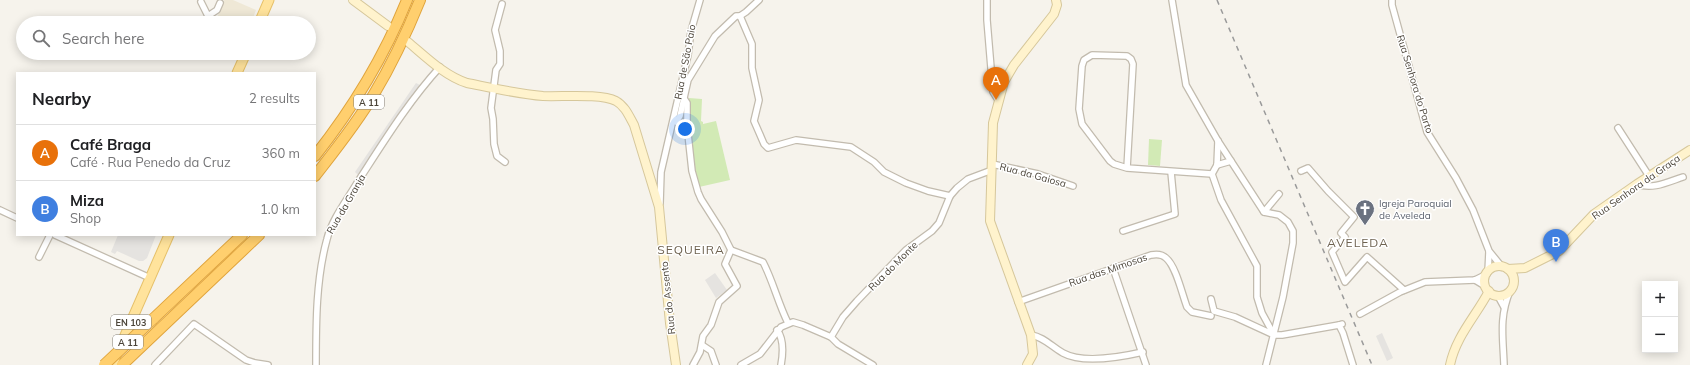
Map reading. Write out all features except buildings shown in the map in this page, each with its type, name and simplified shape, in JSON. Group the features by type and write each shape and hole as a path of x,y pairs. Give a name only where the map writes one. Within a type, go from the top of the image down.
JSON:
{"highway":[{"name":"A 11","path":"316,155 339,127 363,90 379,62 407,0"},
{"name":"A 11","path":"316,175 348,133 374,94 396,53 420,0"},
{"name":"A 11","path":"104,365 241,236"},
{"name":"A 11","path":"122,365 258,236"}],"main road":[{"path":"262,16 269,0"},
{"path":"237,72 243,60"},
{"name":"EN 103","path":"112,365 168,236"}],"street":[{"path":"353,0 388,26"},
{"name":"Rua de São Paio","path":"659,208 661,172 673,126 688,55 691,31 700,0"},
{"path":"673,126 680,116 688,80 715,36 736,16 740,16 759,0"},
{"path":"987,0 987,20 993,92 998,100"},
{"path":"1027,365 1033,354 1031,335 990,221 993,123 1004,82 1014,64 1054,14 1057,5 1056,0"},
{"path":"1172,0 1186,85 1218,141 1264,212 1278,215 1288,222 1293,231 1293,243 1288,269 1266,365"},
{"name":"Rua Senhora do Parto","path":"1392,0 1427,132 1456,178 1473,210 1489,251 1505,268"},
{"path":"201,2 208,16 217,10 220,3"},
{"path":"502,4 495,30 500,51 500,64 496,70 491,108 494,144 497,156 505,162"},
{"path":"740,16 752,44 752,68 759,100 754,121 764,144 768,148 796,140 843,145 858,151 884,172 906,183 928,191 950,196"},
{"name":"Rua do Assento","path":"408,42 459,80 493,88 541,96 597,97 615,100 622,106 634,125 659,208 670,323 676,365"},
{"path":"1127,168 1133,64 1131,59 1127,56 1092,55 1084,60 1082,66 1079,109 1082,124 1110,161 1114,164 1127,168 1212,174"},
{"name":"Rua da Granja","path":"316,365 316,326 319,284 327,238 340,210 376,153 426,82 440,67"},
{"path":"683,97 687,103 687,125 692,171 701,200 722,232 731,250 763,262 768,271 782,312 788,323"},
{"path":"1618,128 1649,176"},
{"path":"1218,141 1217,165 1212,174 1221,200 1257,266 1257,297 1262,313 1274,335"},
{"name":"Rua Senhora da Graça","path":"1514,282 1525,268 1559,251 1594,214 1690,150"},
{"path":"1217,165 1231,161"},
{"name":"Rua do Monte","path":"831,337 843,317 857,301 906,250 932,231 939,223 950,196 968,179 992,167"},
{"name":"Rua da Gaiosa","path":"992,167 1038,174 1073,186"},
{"path":"1301,171 1308,168 1354,217 1341,233 1345,237 1332,252 1345,282 1367,256 1404,290"},
{"path":"650,178 658,176 661,172"},
{"path":"1123,231 1175,214 1171,172"},
{"path":"1637,184 1644,187 1653,186 1683,177"},
{"path":"1264,212 1279,194"},
{"path":"0,210 16,218"},
{"path":"39,257 50,236"},
{"path":"57,236 150,278"},
{"path":"693,365 700,352 703,336 710,325 719,302 737,286 725,264 731,250"},
{"name":"Rua Senhora do Parto","path":"1487,273 1489,251"},
{"name":"Rua das Mimosas","path":"1018,302 1113,268 1158,254 1165,256 1171,263 1187,307 1192,312 1212,316"},
{"path":"1360,314 1404,290 1425,282 1475,280 1496,267 1505,268 1513,275 1514,282 1504,307 1502,320 1504,365"},
{"path":"1113,268 1143,352 1146,365"},
{"name":"Rua Senhora da Graça","path":"1505,268 1525,268"},
{"path":"1487,273 1485,281 1491,292 1503,295 1510,291"},
{"path":"1475,280 1491,292 1504,307"},
{"path":"1450,365 1453,351 1459,338 1483,301 1491,292"},
{"path":"1211,299 1214,311 1235,317 1274,335 1340,325 1352,365"},
{"path":"741,365 760,354 777,330 788,323 803,325 831,337 838,344 873,365"},
{"path":"155,365 194,324 246,360 268,365"},
{"path":"777,330 782,342 781,365"},
{"path":"1031,335 1039,336 1070,357 1084,359 1130,355 1143,352"},
{"path":"702,345 711,351 716,365"}],"shaded area":[{"path":"224,0 233,0 256,10 254,16 218,16"},
{"path":"416,83 420,85 358,175 355,172"},
{"path":"118,236 156,236 147,258 143,261 139,261 117,251 115,254 111,252"},
{"path":"715,273 727,290 716,298 705,280"},
{"path":"1382,333 1393,358 1387,361 1376,336"}],"green space":[{"path":"689,98 702,99 701,121 703,124 716,121 730,180 699,187 691,143"},
{"path":"1149,139 1162,140 1160,166 1148,165"}],"railway":[{"path":"1217,0 1372,365"}],"place":[{"name":"Café Braga","path":"996,100"},
{"name":"Igreja Paroquial de Aveleda","path":"1365,226"},
{"name":"Miza","path":"1556,262"}],"district":[{"name":"AVELEDA","path":"1358,242"},
{"name":"SEQUEIRA","path":"691,249"}]}
